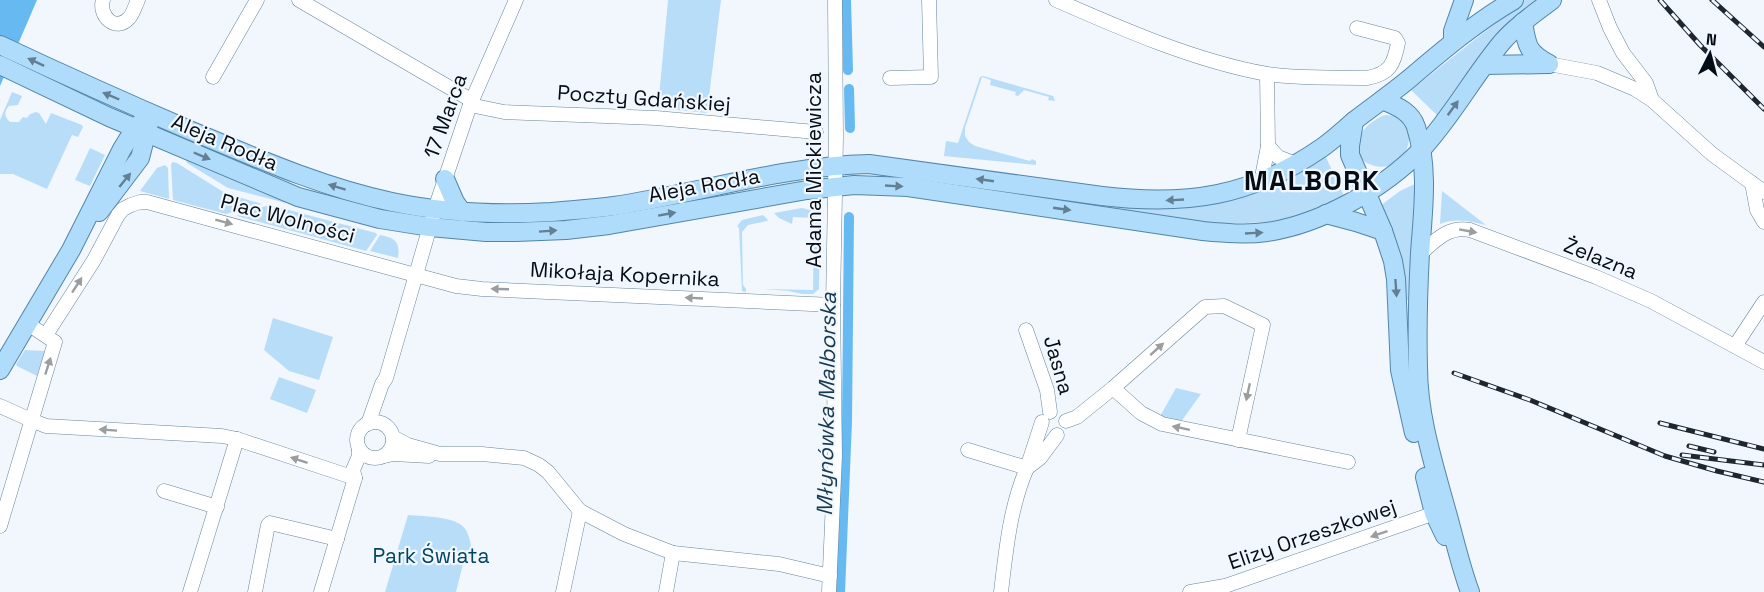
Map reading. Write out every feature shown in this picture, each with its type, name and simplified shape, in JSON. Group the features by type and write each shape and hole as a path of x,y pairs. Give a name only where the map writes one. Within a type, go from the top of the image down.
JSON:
{"main road":[{"path":"1453,42 1453,31 1464,0"},
{"name":"Aleja Rodła","path":"67,87 151,113 317,181 393,202 462,212 504,214 613,206 836,164 880,164 1135,200 1161,201 1205,197 1233,191 1261,182 1296,164 1323,147 1453,42 1514,0"},
{"name":"Aleja Rodła","path":"67,87 141,131 298,197 380,219 439,228 516,232 566,230 609,225 799,191 836,186 869,185 908,187 1203,231 1267,232 1326,214 1367,194 1391,176 1421,150 1504,40 1552,0"},
{"path":"1523,22 1527,44 1535,56 1549,63"},
{"path":"0,45 67,87"},
{"path":"1485,65 1549,63"},
{"path":"0,65 67,87"},
{"path":"1382,100 1402,109 1413,120 1421,150 1425,180 1418,298 1418,369 1422,413 1440,511"},
{"path":"0,370 71,250 140,158 141,131 151,113"},
{"path":"1354,121 1350,155 1383,231 1393,261 1396,279 1400,370 1419,457 1470,592"},
{"path":"445,179 462,212"},
{"path":"1326,214 1383,231"}],"street":[{"path":"103,0 102,11 109,21 115,24 122,23 129,18 138,0"},
{"path":"213,77 256,0"},
{"name":"Poczty Gdańskiej","path":"299,0 471,103 504,112 656,118 816,132"},
{"name":"17 Marca","path":"439,228 435,209 445,179 471,103 516,0"},
{"name":"Adama Mickiewicza","path":"829,592 835,455 833,305 836,186 835,0"},
{"path":"890,78 931,77 929,0"},
{"path":"1599,0 1610,28 1623,52 1646,83 1652,100"},
{"path":"1058,1 1155,41 1216,61 1268,74 1367,78 1376,76 1391,66 1398,43 1395,38 1358,28"},
{"path":"1549,63 1609,77 1635,89 1652,100 1712,154 1764,192"},
{"path":"1261,182 1268,146 1268,74"},
{"path":"1268,146 1278,158 1296,164"},
{"path":"1752,183 1757,210 1764,222"},
{"name":"Plac Wolności","path":"46,335 94,260 118,215 123,209 140,202 357,258 417,276"},
{"path":"321,592 355,478 353,470 359,456 357,437 359,431 368,424 386,378 424,249 439,228"},
{"name":"Żelazna","path":"1420,254 1444,233 1457,229 1470,230 1596,277 1651,301 1764,362"},
{"name":"Mikołaja Kopernika","path":"417,276 456,286 482,289 833,305"},
{"path":"1735,346 1764,302"},
{"path":"1066,421 1077,417 1113,388 1205,307 1224,306 1263,325 1238,440"},
{"path":"0,526 55,342 28,324"},
{"name":"Jasna","path":"1026,330 1047,390 1046,417"},
{"path":"359,448 367,457 382,457 392,448 383,412 388,384 386,378"},
{"path":"1113,388 1141,413 1162,424 1348,462"},
{"path":"0,406 46,426 213,435 237,440 355,478 362,475 372,462 394,454 428,457 440,454 482,454 524,458 548,472 580,511 624,534 673,553 779,564 830,576"},
{"path":"1057,435 1047,433 1042,427 1046,417 1060,412 1066,421"},
{"path":"1001,592 1020,484 1046,417"},
{"path":"1027,468 1040,458 1057,435 1063,431 1066,421"},
{"path":"368,424 380,423 408,445 440,454"},
{"path":"190,592 237,440"},
{"path":"968,450 1027,468"},
{"path":"164,491 217,507"},
{"path":"563,592 580,511"},
{"name":"Elizy Orzeszkowej","path":"1190,592 1226,589 1440,511"},
{"path":"255,592 270,523 337,539"},
{"path":"666,592 673,553"}],"green space":[{"path":"668,0 721,0 707,113 658,108"},
{"path":"1525,0 1540,0 1439,117 1411,90"},
{"path":"983,76 1053,96 1055,101 1024,90 1018,96 1015,95 1016,92 990,85 991,80 982,77 965,128 965,136 975,146 1030,161 1032,159 1036,161 1036,165 944,156 946,141 958,143 980,77"},
{"path":"12,92 22,96 18,105 9,106 6,110 5,114 10,122 19,122 23,117 27,118 36,112 46,124 51,113 83,127 78,137 72,135 47,189 13,174 0,174 0,120"},
{"path":"1385,115 1398,118 1406,125 1409,135 1408,146 1403,156 1394,164 1383,167 1363,160 1359,154 1358,143 1366,128"},
{"path":"90,148 105,155 90,186 75,180"},
{"path":"1324,153 1345,198 1324,208 1270,222 1205,223 994,191 994,189 1162,208"},
{"path":"185,158 286,203 228,188 187,163"},
{"path":"173,162 225,193 262,204 226,214 173,200 171,164"},
{"path":"165,165 168,168 169,199 140,191 157,168"},
{"path":"1415,184 1408,300 1406,300 1380,206 1400,191"},
{"path":"1442,191 1486,225 1468,221 1440,224"},
{"path":"270,205 377,235 366,251 237,216"},
{"path":"802,208 811,210 820,221 819,289 813,294 802,294 763,289 813,290 814,218 793,217 792,224 774,213"},
{"path":"763,215 767,221 748,225 742,232 743,285 746,292 742,291 739,228 737,226 742,220"},
{"path":"380,235 396,242 398,258 370,251"},
{"path":"273,318 333,337 319,380 289,371 264,350"},
{"path":"25,350 45,351 37,376 16,364"},
{"path":"279,377 316,390 307,413 270,399"},
{"path":"1176,388 1201,394 1180,423 1159,418"},
{"name":"Park Świata","path":"408,515 457,522 467,532 474,561 465,556 456,592 385,592"}],"water":[{"path":"0,0 37,0 0,86"}],"waterway":[{"name":"Młynówka Malborska","path":"846,0 848,70"},
{"name":"Młynówka Malborska","path":"849,89 850,128"},
{"name":"Młynówka Malborska","path":"840,592 847,421 849,217"}],"railway":[{"path":"1660,0 1700,45 1764,109"},
{"path":"1712,0 1764,47"},
{"path":"1454,373 1530,400 1665,456 1764,482"},
{"path":"1660,423 1764,449"},
{"path":"1689,446 1714,452"},
{"path":"1682,455 1764,465"}],"district":[{"name":"MALBORK","path":"1312,180"}]}
